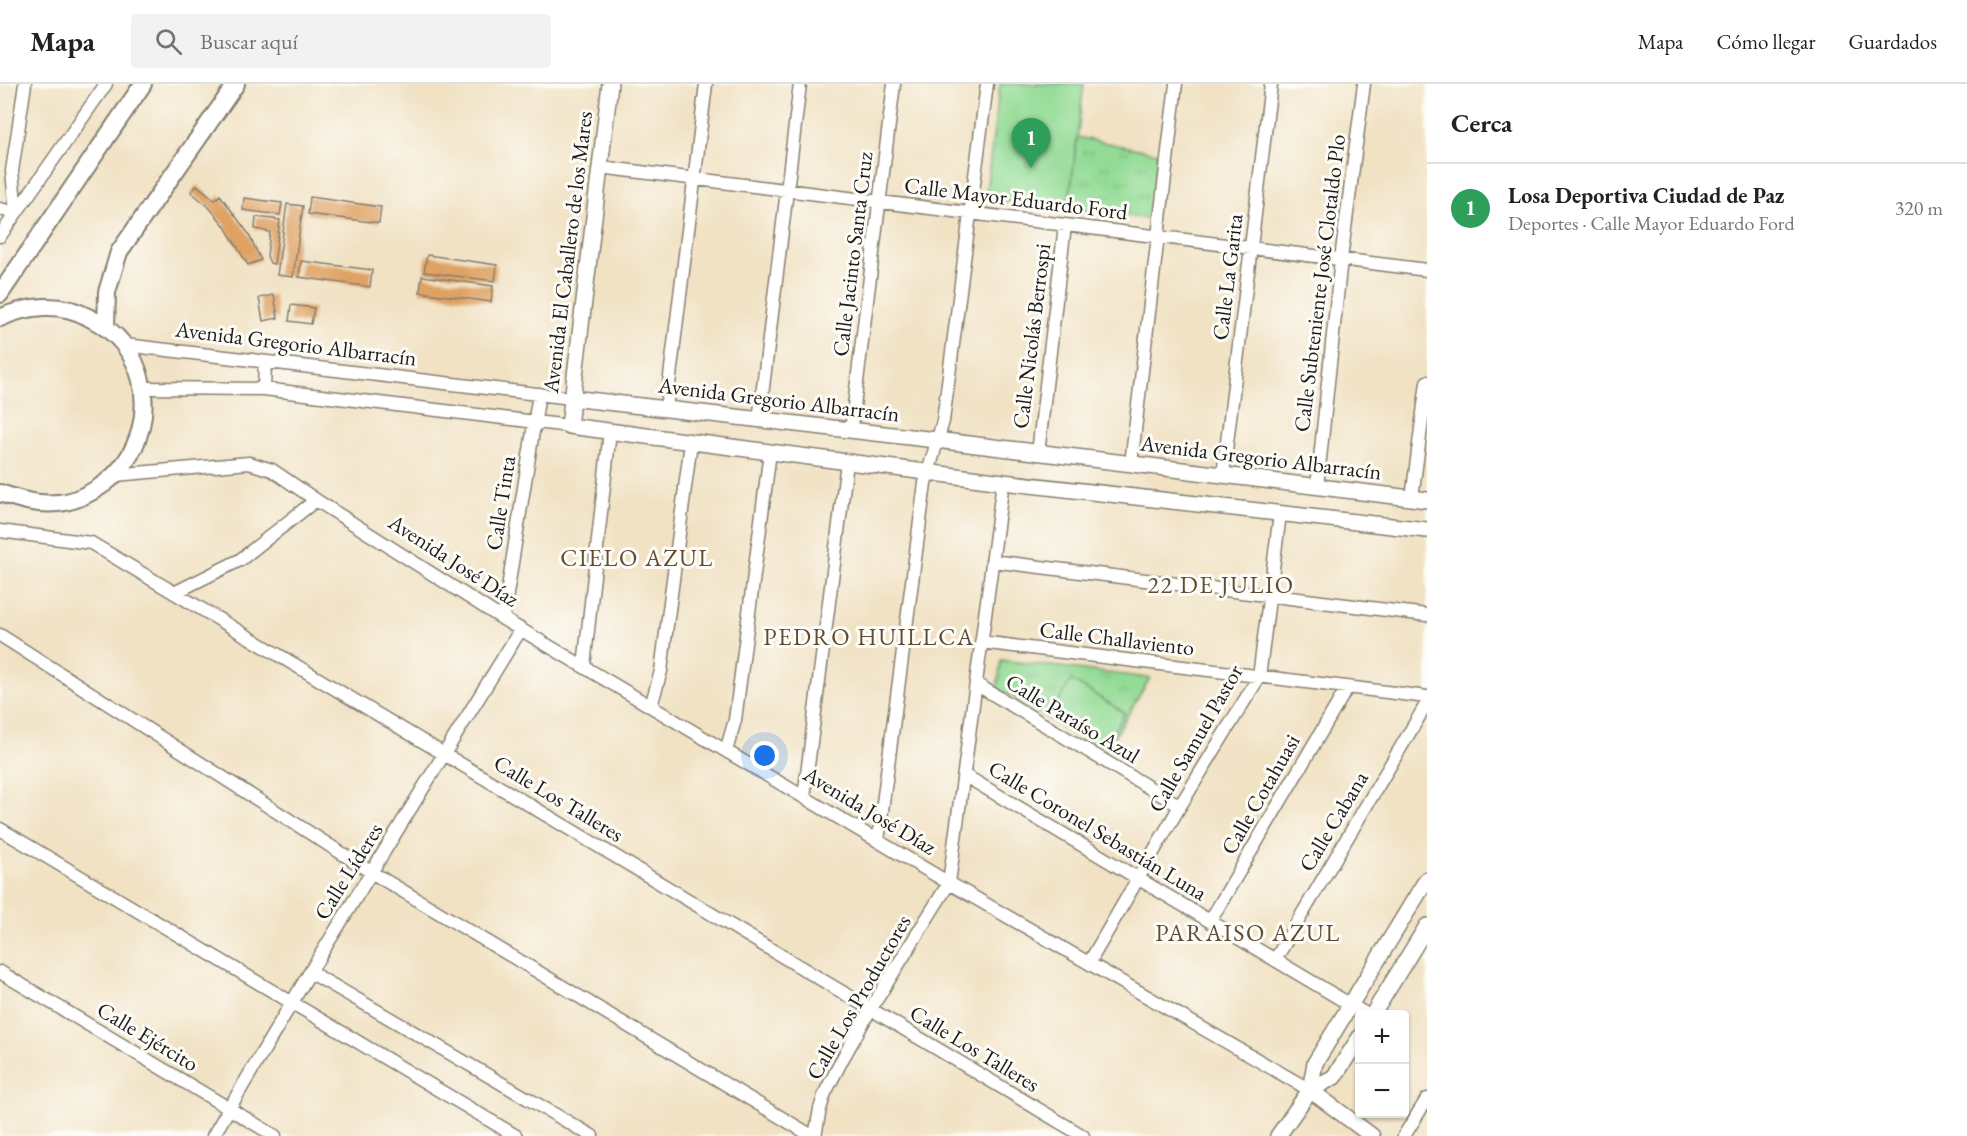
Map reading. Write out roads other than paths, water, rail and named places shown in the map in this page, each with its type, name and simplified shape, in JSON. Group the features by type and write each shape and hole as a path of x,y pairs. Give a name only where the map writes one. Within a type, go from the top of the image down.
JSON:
{"main road":[{"path":"0,294 143,84"},
{"path":"106,327 107,292 119,252 236,84"},
{"path":"0,318 10,313 43,306 76,311 106,327 125,345 136,366 143,388 143,420 134,450 115,475 90,494 60,503 29,503 0,493"}],"street":[{"path":"16,213 12,171 25,84"},
{"path":"0,236 106,84"},
{"name":"Avenida El Caballero de los Mares","path":"568,426 610,84"},
{"path":"666,409 706,84"},
{"path":"759,420 800,84"},
{"name":"Calle Jacinto Santa Cruz","path":"851,430 894,84"},
{"path":"878,841 925,483 943,421 987,84"},
{"path":"1131,464 1176,84"},
{"name":"Calle La Garita","path":"1223,475 1271,84"},
{"name":"Calle Subteniente José Clotaldo Plo","path":"1317,487 1341,259 1364,84"},
{"name":"Calle Mayor Eduardo Ford","path":"600,167 1427,270"},
{"path":"0,209 16,213"},
{"name":"Calle Nicolás Berrospi","path":"1038,453 1065,225"},
{"name":"Avenida Gregorio Albarracín","path":"125,345 1419,499"},
{"path":"264,389 265,363"},
{"path":"1419,499 1427,382"},
{"path":"143,388 264,389 1003,482 1427,530"},
{"name":"Calle Tinta","path":"503,619 539,394"},
{"path":"584,666 610,431"},
{"path":"651,706 661,671 691,442"},
{"path":"726,751 735,720 770,452"},
{"path":"804,797 847,462"},
{"name":"Avenida José Díaz","path":"115,475 249,463 272,470 503,619 949,883 1310,1090 1372,1136"},
{"path":"949,883 1003,482"},
{"path":"174,593 240,560 316,500"},
{"name":"Calle Samuel Pastor","path":"1089,963 1180,806 1259,677 1280,514"},
{"name":"Calle Los Talleres","path":"0,531 91,543 1083,1136"},
{"path":"992,561 1427,615"},
{"name":"Calle Líderes","path":"213,1136 310,972 521,629"},
{"path":"0,635 371,872 814,1136"},
{"name":"Calle Challaviento","path":"981,642 1427,698"},
{"name":"Calle Paraíso Azul","path":"976,684 1180,806"},
{"name":"Calle Cotahuasi","path":"1210,921 1347,688"},
{"name":"Calle Cabana","path":"1275,960 1427,703"},
{"name":"Calle Coronel Sebastián Luna","path":"964,775 1359,1010"},
{"path":"0,829 516,1136"},
{"path":"1278,1136 1310,1090 1315,1063 1427,879"},
{"name":"Calle Los Productores","path":"814,1136 825,1093 870,1010 949,883"},
{"path":"1375,1010 1427,926"},
{"name":"Calle Ejército","path":"0,972 275,1136"},
{"path":"310,972 592,1136"},
{"path":"1310,1090 1334,1077 1355,1043"},
{"path":"1404,1136 1427,1099"}],"place":[{"name":"Losa Deportiva Ciudad de Paz","path":"1031,168"}],"district":[{"name":"CIELO AZUL","path":"637,558"},
{"name":"22 DE JULIO","path":"1221,585"},
{"name":"PEDRO HUILLCA","path":"869,637"},
{"name":"PARAISO AZUL","path":"1248,933"}]}
